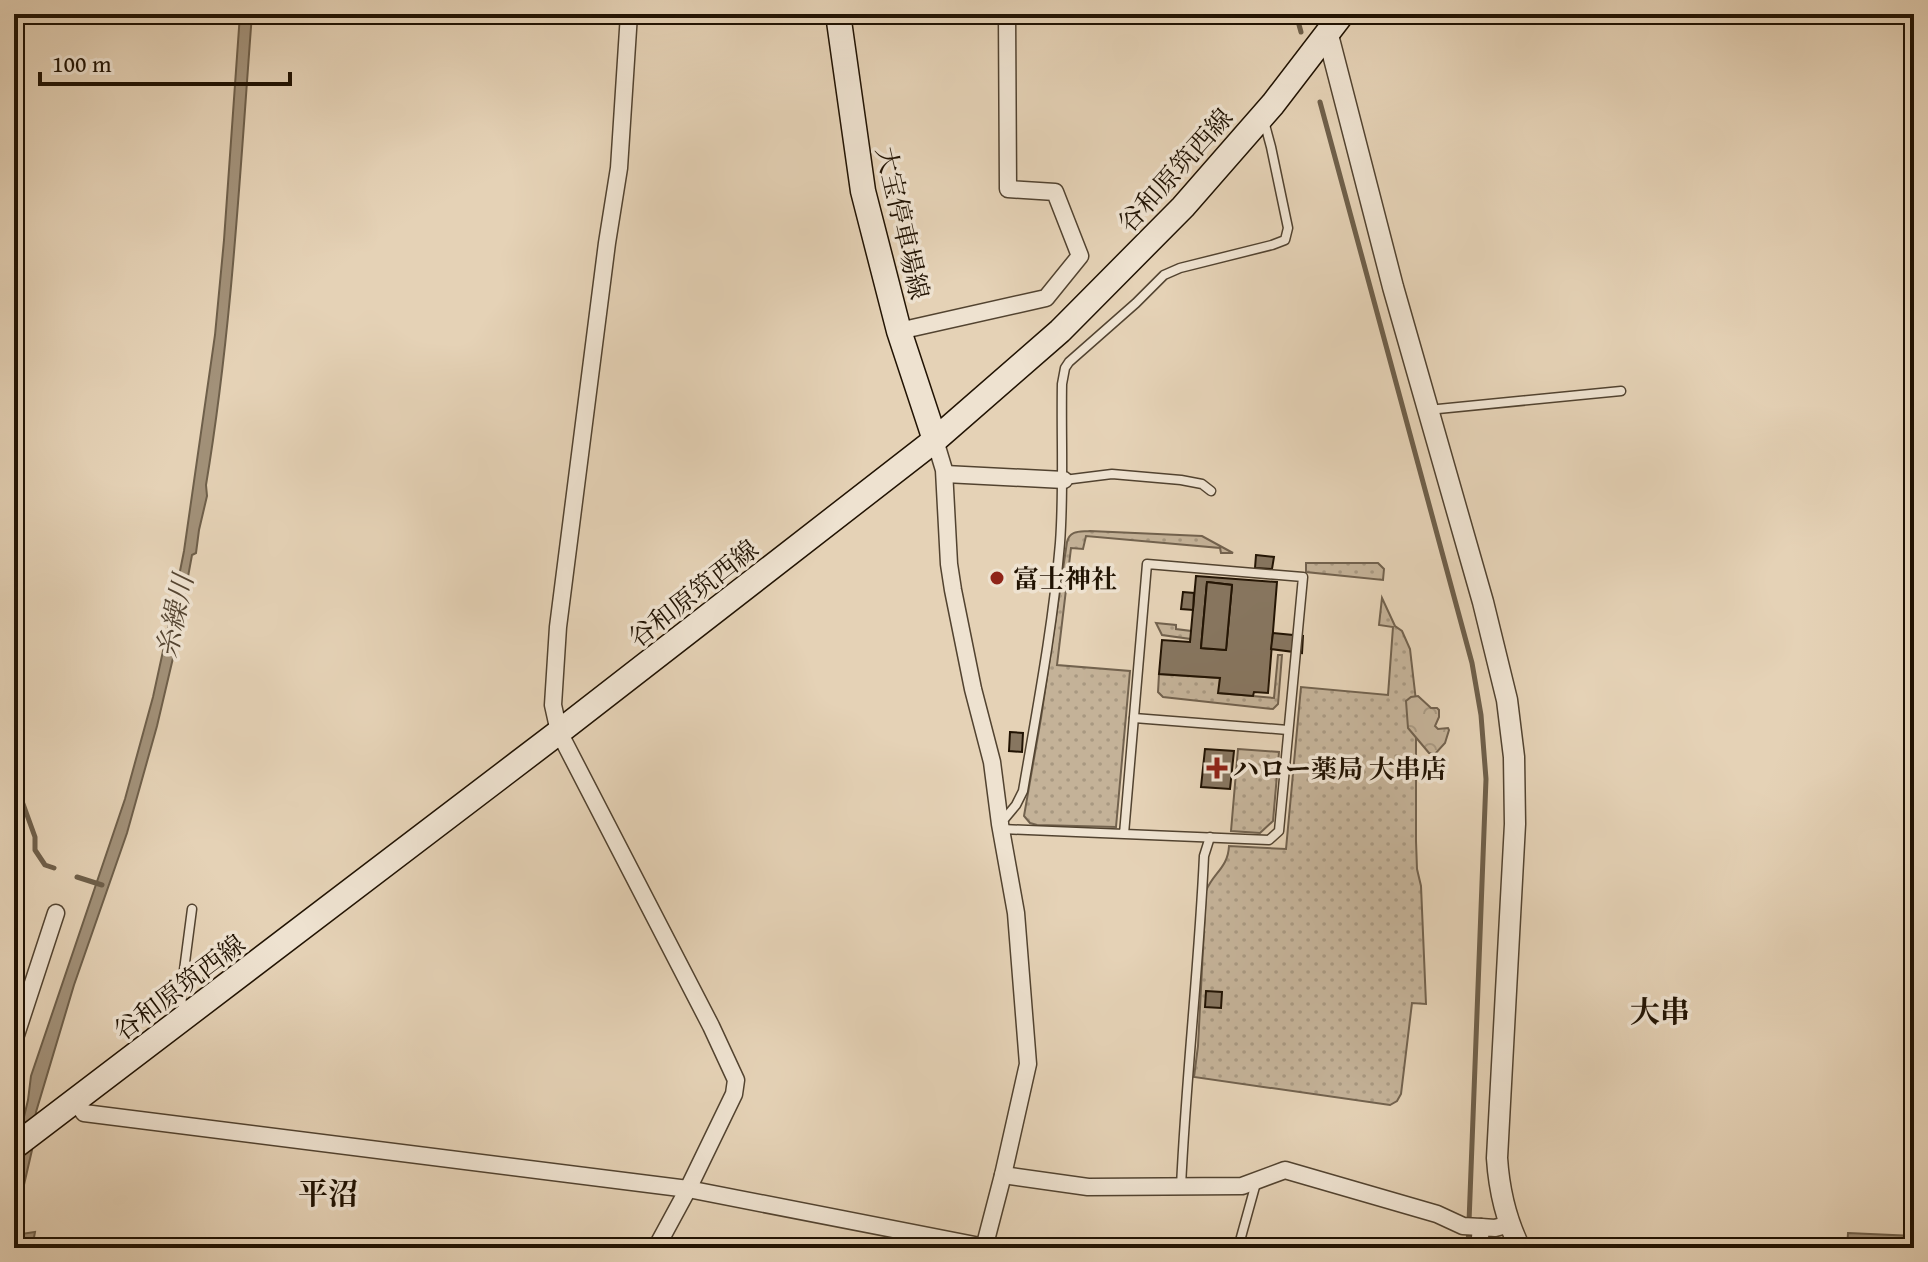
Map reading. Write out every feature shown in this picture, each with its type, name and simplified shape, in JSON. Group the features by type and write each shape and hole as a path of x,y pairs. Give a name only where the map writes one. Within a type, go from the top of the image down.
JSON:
{"main road":[{"name":"大宝停車場線","path":"838,14 863,191 899,331 935,440"},
{"name":"谷和原筑西線","path":"14,1147 559,732 935,440 1060,331 1183,207 1262,116 1325,24 1342,14"}],"street":[{"path":"629,14 619,168 558,627 553,705 559,732 736,1080 734,1094 656,1248"},
{"path":"899,331 1046,298 1080,256 1055,192 1008,189 1007,14"},
{"path":"1325,24 1393,287 1507,700 1514,757 1515,824 1497,1158 1501,1192 1520,1248"},
{"path":"76,1101 84,1113 688,1189 984,1247 1028,1064 1016,913 992,762 973,689 951,577 945,474 935,440"},
{"path":"945,474 1064,480"},
{"path":"14,1041 56,913"},
{"path":"1003,1175 1088,1187 1242,1186 1285,1170 1473,1227 1495,1228 1510,1224"},
{"path":"1473,1227 1479,1248"}],"lane":[{"path":"1000,826 1023,791 1042,680 1060,546 1064,480 1063,373 1069,362 1164,275 1285,240 1288,228 1262,116"},
{"path":"1428,410 1621,391"},
{"path":"1064,480 1112,474 1181,480 1202,484 1211,491"},
{"path":"1000,826 1124,834 1269,840 1279,831 1303,577 1147,564 1124,834"},
{"path":"1134,718 1288,730"},
{"path":"1181,1187 1204,856 1210,837"},
{"path":"188,1016 181,993 192,909"},
{"path":"1238,1248 1256,1181"}],"green space":[{"path":"1090,531 1202,536 1233,553 1221,553 1220,548 1086,536 1083,549 1071,548 1057,665 1130,671 1116,827 1037,825 1024,816 1067,542 1073,534"},
{"path":"1306,563 1378,563 1384,569 1383,580 1306,572"},
{"path":"1382,598 1410,649 1416,701 1416,841 1426,1004 1412,1003 1401,1094 1390,1105 1194,1077 1206,891 1226,860 1229,846 1286,849 1301,687 1388,695 1393,627 1379,625"},
{"path":"1156,623 1176,625 1176,629 1191,631 1191,639 1162,635"},
{"path":"1278,655 1282,655 1278,704 1273,709 1163,697 1158,692 1159,674 1220,678 1219,693 1274,698"},
{"path":"1418,696 1431,708 1439,710 1435,726 1449,730 1445,743 1435,754 1429,753 1408,728 1406,701"},
{"path":"1238,749 1279,752 1273,821 1260,833 1231,831"}],"water":[{"name":"糸繰川","path":"240,14 252,14 229,309 207,496 157,726 127,833 74,985 36,1112 32,1150 14,1228 14,1158 31,1076 125,799 153,697 184,551 215,335"},
{"path":"35,1232 32,1248 14,1248 14,1235"},
{"path":"1848,1233 1914,1236 1914,1248 1847,1248"}],"building":[{"path":"1256,555 1274,557 1272,569 1255,568"},
{"name":"富士神社","path":"993,572 1002,573 1001,585 993,584"},
{"path":"1196,576 1277,582 1268,693 1254,692 1253,696 1218,693 1220,678 1159,674 1162,640 1190,642","holes":["1207,582 1232,585 1226,650 1201,648"]},
{"path":"1207,582 1232,585 1226,650 1201,648"},
{"path":"1183,592 1194,593 1193,610 1181,609"},
{"path":"1273,633 1303,636 1302,653 1271,649"},
{"path":"1010,732 1023,733 1022,752 1009,751"},
{"path":"1205,749 1234,751 1230,789 1201,787"},
{"path":"1206,991 1222,992 1221,1008 1205,1007"}],"waterway":[{"path":"1296,14 1301,32"},
{"path":"1320,102 1472,663 1481,715 1486,779 1468,1248"},
{"path":"14,779 35,837 35,850 45,865 54,868"},
{"path":"77,877 102,885"}],"place":[{"name":"富士神社","path":"997,578"},
{"name":"ハロー薬局 大串店","path":"1217,768"}],"district":[{"name":"大串","path":"1660,1011"},
{"name":"平沼","path":"328,1193"}]}
